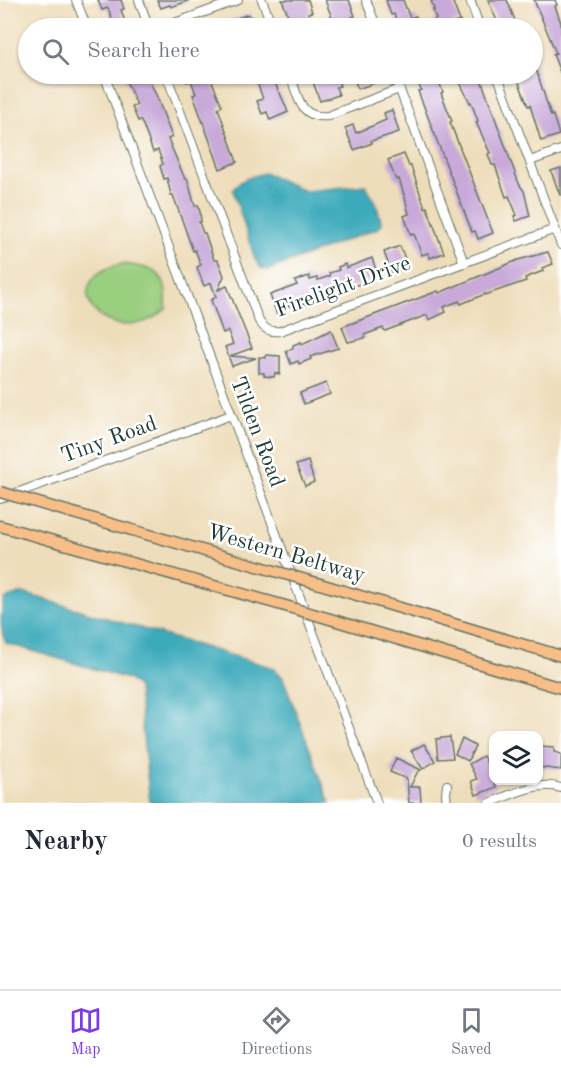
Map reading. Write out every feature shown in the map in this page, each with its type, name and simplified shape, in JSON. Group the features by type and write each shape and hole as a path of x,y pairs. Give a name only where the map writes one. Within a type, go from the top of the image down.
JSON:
{"highway":[{"name":"Western Beltway","path":"0,492 561,656"},
{"path":"0,526 282,605 561,688"}],"street":[{"path":"76,0 83,18"},
{"path":"139,0 145,18"},
{"path":"188,18 238,0"},
{"path":"262,0 269,18"},
{"path":"366,0 373,18"},
{"path":"470,0 476,18"},
{"name":"Tilden Road","path":"108,84 377,803"},
{"name":"Firelight Drive","path":"170,84 259,321 264,328 272,332 555,229"},
{"path":"294,84 302,107 308,114 317,117 328,116 399,89"},
{"path":"397,84 464,263"},
{"path":"501,84 561,245"},
{"path":"530,161 561,150"},
{"name":"Tiny Road","path":"0,499 231,415"},
{"path":"447,785 447,803"},
{"path":"489,803 538,786 553,785 561,788"}],"green space":[{"path":"122,264 152,270 158,274 165,287 166,309 144,322 124,325 107,320 94,310 88,298 90,284 101,272"}],"water":[{"path":"265,173 305,191 366,185 376,204 382,224 378,228 268,270 261,268 255,259 233,190 243,181"},
{"path":"23,593 274,668 283,678 330,803 150,803 138,688 128,679 6,643 1,622 4,599"}],"building":[{"path":"98,0 121,0 124,18 112,18 108,8 102,10"},
{"path":"157,0 188,0 188,1 161,8"},
{"path":"282,0 308,0 312,12 308,13 310,18 289,18"},
{"path":"325,0 349,0 355,16 332,18"},
{"path":"386,0 403,0 410,18 395,18 394,14 391,15"},
{"path":"431,0 452,0 459,18 436,18"},
{"path":"488,0 507,0 514,18 496,18"},
{"path":"534,0 555,0 561,23 561,75 553,54 556,53"},
{"path":"249,14 251,18 238,18"},
{"path":"127,84 151,84 172,137 168,139 185,179 187,178 195,206 198,205 201,222 199,222 203,233 205,233 214,260 218,260 224,276 218,290 227,286 252,348 230,356 256,358 232,366 225,347 233,344 228,331 223,333 211,300 216,297 211,283 204,286 197,267 201,265 195,250 193,251 173,195 171,195 167,178 164,179 160,166 163,164 158,150 153,152 143,125 140,120 138,121 132,107 137,105"},
{"path":"192,84 213,84 222,106 218,108 237,162 220,169 193,95 196,94"},
{"path":"258,84 276,84 288,112 270,120 267,112 262,114 257,101 263,99"},
{"path":"314,84 339,84 340,86 336,87 339,95 320,101"},
{"path":"356,84 371,84 358,89"},
{"path":"419,84 440,84 452,121 450,122 493,233 478,239 475,231 472,232 418,91 421,90"},
{"path":"461,84 483,84 519,184 524,191 530,216 516,221 514,216 517,215 509,196 506,197 495,165 492,165 488,154 490,153"},
{"path":"520,84 541,84 559,135 541,141 530,105 528,106"},
{"path":"392,110 399,132 371,141 372,143 354,150 345,128 353,125 356,133 386,120 384,113"},
{"path":"404,154 411,166 425,208 427,207 444,253 430,258 428,253 422,255 414,234 411,235 404,216 409,214 405,198 399,179 396,180 388,160"},
{"path":"561,168 561,195 560,195 551,171"},
{"path":"400,246 408,266 391,272 384,252"},
{"path":"548,252 553,264 525,278 526,281 461,304 459,301 444,307 446,312 429,320 427,315 385,331 383,328 364,335 365,338 348,342 342,327 438,291 439,293 518,260"},
{"path":"372,258 378,276 345,290 344,286 313,298 314,301 304,305 302,301 283,308 284,312 277,315 270,295 297,285 295,281 309,276 310,280 317,278 318,280 330,276 329,273 339,270 338,267 345,264 346,268"},
{"path":"331,330 338,348 310,357 311,359 299,364 298,361 291,364 286,351 293,348 293,345 301,342 302,344"},
{"path":"266,355 280,356 280,374 275,373 274,377 259,373 259,357 266,358"},
{"path":"326,383 330,394 304,404 300,393"},
{"path":"308,461 314,482 305,486 296,465"},
{"path":"450,737 453,758 438,759 436,739"},
{"path":"462,739 475,746 468,761 455,754"},
{"path":"424,744 435,761 423,769 411,751"},
{"path":"543,746 554,747 554,752 561,754 561,770 543,768"},
{"path":"483,756 489,767 489,785 496,787 476,795 471,781 477,779 469,764"},
{"path":"396,758 421,770 410,787 420,787 421,803 409,803 407,779 390,772"}]}
